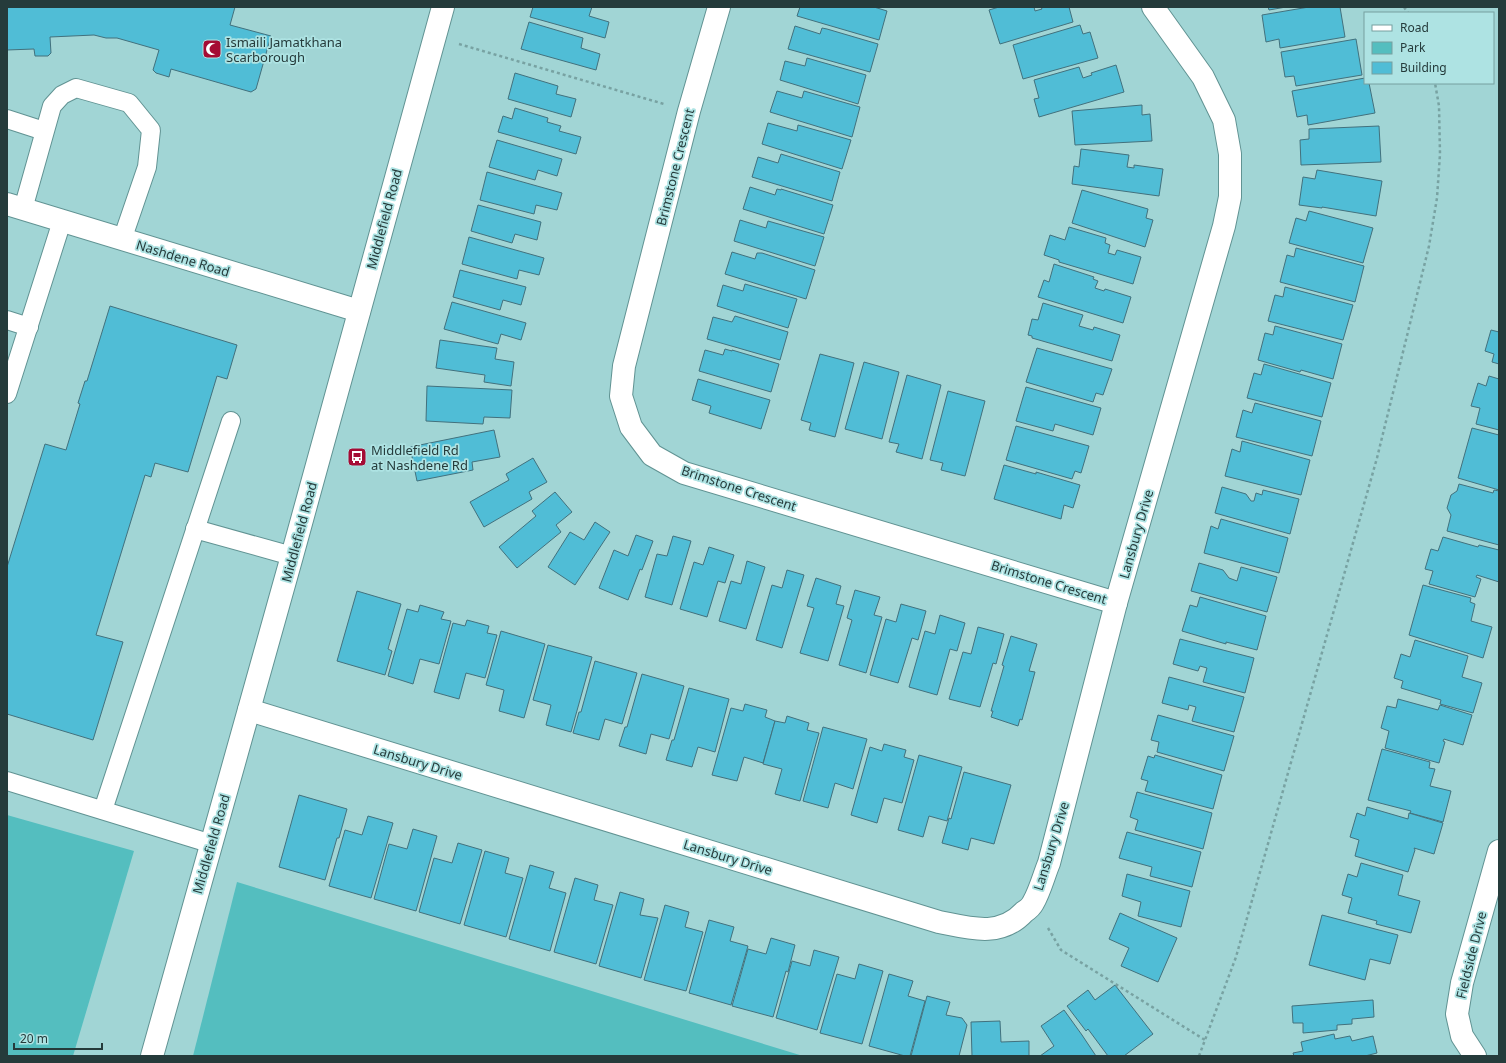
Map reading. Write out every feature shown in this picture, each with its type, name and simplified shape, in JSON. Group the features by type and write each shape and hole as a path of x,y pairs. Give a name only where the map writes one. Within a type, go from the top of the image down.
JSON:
{"street":[{"name":"Middlefield Road","path":"152,1056 292,556 443,7"},
{"name":"Brimstone Crescent","path":"719,7 689,111 624,366 621,396 631,427 652,455 684,472 1116,603"},
{"name":"Lansbury Drive","path":"249,710 940,922 988,930 1004,926 1019,918 1033,903 1049,862 1116,603 1224,226 1230,197 1230,154 1224,120 1203,77 1153,7"},
{"name":"Nashdene Road","path":"15,207 359,311"},
{"name":"Fieldside Drive","path":"1475,1056 1462,1036 1457,1014 1462,983 1499,851"}],"lane":[{"path":"15,207 52,106 62,95 76,88 129,103 151,130 147,167 122,240"},
{"path":"7,119 44,131"},
{"path":"7,394 62,221"},
{"path":"7,320 28,326"},
{"path":"103,810 231,421"},
{"path":"195,529 292,556"},
{"path":"7,781 212,844"}],"path":[{"path":"481,50 661,103"},
{"path":"1199,1056 1236,957 1370,481 1429,246 1436,198 1440,154 1439,106 1435,84"},
{"path":"1033,903 1062,950 1205,1040"}],"green space":[{"path":"7,815 134,851 73,1056 7,1056"},
{"path":"237,882 803,1056 193,1056"}],"building":[{"name":"Ismaili Jamatkhana Scarborough","path":"7,7 235,7 230,25 271,36 256,89 251,92 171,69 169,77 156,73 153,70 159,50 117,38 106,38 94,35 50,37 51,53 48,56 35,56 34,49 7,50"},
{"path":"533,7 592,7 589,16 609,22 605,38 530,17"},
{"path":"800,7 874,7 887,11 879,40 797,16"},
{"path":"999,7 1034,7 1035,11 1042,9 1041,7 1069,7 1073,22 1000,44 989,10"},
{"path":"1268,7 1286,7 1269,10"},
{"path":"1309,7 1340,7 1345,37 1280,48 1279,39 1266,42 1262,15"},
{"path":"529,22 583,38 581,48 600,54 596,70 521,49"},
{"path":"1080,25 1083,34 1090,32 1098,58 1023,79 1013,45"},
{"path":"795,26 820,34 822,28 827,29 878,44 870,72 788,49"},
{"path":"1356,39 1362,75 1296,86 1294,76 1285,77 1281,52"},
{"path":"807,58 866,75 858,104 780,80 785,61 805,66"},
{"path":"1116,65 1124,92 1039,117 1034,99 1039,98 1034,80 1079,67 1083,78 1092,75 1091,73"},
{"path":"515,73 558,86 556,94 576,99 571,117 508,99"},
{"path":"1364,78 1364,84 1369,84 1375,113 1308,125 1307,115 1297,117 1292,91"},
{"path":"777,91 802,98 804,91 860,107 852,137 770,112"},
{"path":"1142,105 1142,115 1150,114 1152,141 1075,145 1072,111"},
{"path":"515,108 548,118 547,122 561,126 559,131 581,137 576,154 498,132 503,116 512,119"},
{"path":"768,123 797,131 798,125 851,140 842,169 762,144"},
{"path":"1379,126 1381,162 1301,165 1300,140 1309,139 1309,129"},
{"path":"497,140 562,159 557,176 538,170 535,180 489,167"},
{"path":"1081,149 1129,155 1127,167 1134,168 1134,165 1163,169 1159,196 1072,184 1074,166 1079,167"},
{"path":"781,154 840,172 832,201 752,177 758,157 778,163"},
{"path":"1317,170 1382,181 1376,216 1322,207 1299,205 1303,177 1315,179"},
{"path":"487,172 562,193 557,210 536,205 534,214 480,200"},
{"path":"750,187 775,195 777,189 781,189 833,205 824,234 743,209"},
{"path":"1082,190 1148,209 1146,218 1153,220 1145,247 1072,223"},
{"path":"478,205 541,222 537,240 515,234 512,243 471,231"},
{"path":"1309,211 1373,228 1363,263 1289,243 1296,218 1306,221"},
{"path":"740,220 766,228 768,221 824,237 815,266 734,241"},
{"path":"1069,227 1106,238 1105,243 1110,245 1108,253 1115,255 1117,250 1141,257 1133,284 1059,262 1059,260 1044,255 1050,235 1065,240"},
{"path":"469,237 544,258 539,275 519,270 517,279 462,264"},
{"path":"1296,248 1364,266 1355,302 1280,282 1287,255 1294,257"},
{"path":"732,252 755,259 757,253 762,253 815,270 806,299 725,274"},
{"path":"1054,264 1094,277 1093,279 1098,281 1095,288 1104,291 1105,289 1131,297 1123,323 1038,297 1044,280 1049,282"},
{"path":"460,270 526,287 521,305 503,300 500,310 453,297"},
{"path":"745,284 797,299 788,328 717,306 723,285 743,291"},
{"path":"1285,287 1353,305 1343,340 1268,321 1275,295 1283,297"},
{"path":"452,302 526,323 521,340 501,334 498,344 444,329"},
{"path":"1043,303 1083,315 1079,326 1093,330 1094,327 1120,335 1112,361 1032,338 1032,336 1028,335 1032,319 1038,320"},
{"path":"110,306 237,345 227,379 217,376 188,472 155,463 151,477 145,475 96,635 123,642 93,740 7,714 7,567 45,444 66,450 80,404 78,403 85,381 87,381"},
{"path":"735,316 788,332 780,360 707,339 713,317 732,322"},
{"path":"1275,326 1342,344 1333,379 1301,370 1300,372 1258,360 1265,333 1273,335"},
{"path":"1491,330 1499,332 1499,364 1492,362 1494,354 1485,351"},
{"path":"440,340 497,348 495,359 514,362 511,386 484,382 485,375 436,368"},
{"path":"1037,348 1112,369 1103,395 1096,393 1093,402 1026,382"},
{"path":"725,349 779,364 771,392 699,371 705,350 723,355"},
{"path":"820,354 854,363 835,437 809,430 811,423 801,420"},
{"path":"864,362 899,372 882,439 845,429"},
{"path":"1264,364 1331,383 1322,417 1247,398 1254,373 1261,375"},
{"path":"907,375 941,385 922,459 896,452 899,444 889,442"},
{"path":"1489,376 1499,379 1499,430 1476,424 1480,408 1471,406 1478,383 1486,386"},
{"path":"698,379 770,400 761,429 709,413 711,406 692,400"},
{"path":"427,386 512,390 510,418 484,417 483,424 426,421"},
{"path":"1026,387 1101,408 1093,435 1055,424 1053,431 1016,421"},
{"path":"948,391 985,401 965,476 941,470 943,463 930,460"},
{"path":"1255,403 1321,421 1312,456 1236,437 1243,410 1252,413"},
{"path":"1016,426 1089,446 1081,473 1075,471 1072,479 1006,460"},
{"path":"1472,428 1499,435 1499,490 1458,478"},
{"path":"494,430 500,457 472,462 473,470 417,481 410,447"},
{"path":"1242,441 1310,460 1301,495 1225,476 1232,449 1240,452"},
{"path":"533,458 547,482 529,492 532,499 484,527 470,502 509,480 506,474"},
{"path":"1004,465 1036,474 1036,472 1080,485 1073,508 1064,505 1061,519 994,499"},
{"path":"1459,484 1493,493 1494,490 1499,491 1499,545 1447,531 1451,515 1447,508 1451,495 1457,491"},
{"path":"1222,487 1246,494 1251,501 1254,501 1256,493 1262,495 1263,490 1299,499 1290,534 1215,513"},
{"path":"555,492 572,512 556,525 561,532 517,568 499,547 536,516 532,511"},
{"path":"1221,519 1288,538 1279,573 1204,553 1211,526 1218,529"},
{"path":"595,522 610,532 575,585 548,567 570,532 584,540"},
{"path":"636,535 653,541 628,600 599,588 614,550 628,556"},
{"path":"673,536 691,541 672,605 645,597 657,554 667,556"},
{"path":"1443,537 1478,547 1479,545 1499,550 1499,582 1477,575 1476,577 1481,579 1475,597 1429,584 1433,571 1425,569 1431,549 1438,551"},
{"path":"709,547 734,555 725,583 718,581 707,617 680,609 694,562 703,565"},
{"path":"747,561 765,567 746,629 719,621 731,581 741,584"},
{"path":"1199,563 1223,570 1229,578 1237,581 1241,567 1277,577 1267,612 1191,591"},
{"path":"787,570 804,575 782,648 756,640 772,585 782,588"},
{"path":"816,578 841,586 836,604 844,606 828,661 800,653 814,608 807,606"},
{"path":"1423,585 1471,598 1470,602 1475,604 1471,621 1492,627 1483,658 1409,635"},
{"path":"855,590 880,597 874,615 882,617 866,673 839,665 852,620 847,618"},
{"path":"357,591 401,604 388,649 392,651 385,675 337,661"},
{"path":"1200,597 1266,616 1257,650 1226,642 1226,644 1182,631 1190,605 1197,607"},
{"path":"901,604 926,611 918,640 912,638 898,683 870,675 886,619 896,622"},
{"path":"420,605 444,612 441,619 451,621 439,664 420,659 413,684 388,676 407,609 418,612"},
{"path":"940,615 965,623 957,651 950,649 937,695 909,687 925,631 935,634"},
{"path":"467,620 489,626 487,633 497,635 485,678 466,673 459,699 434,692 453,623 465,626"},
{"path":"978,627 1004,634 996,664 993,663 980,707 949,699 963,652 971,654"},
{"path":"501,631 545,644 524,718 499,711 504,690 486,685"},
{"path":"1011,636 1037,644 1029,671 1035,672 1022,720 1020,719 1018,726 991,717 993,711 991,711 1004,666 1002,665"},
{"path":"1180,639 1254,658 1245,693 1203,682 1207,668 1200,666 1198,671 1173,664"},
{"path":"1415,640 1468,656 1462,677 1482,683 1473,713 1440,704 1441,700 1401,688 1403,681 1394,678 1401,654 1410,657"},
{"path":"548,645 592,657 571,732 546,725 551,705 533,700"},
{"path":"595,661 637,673 622,724 605,719 599,740 573,733 579,712 581,712"},
{"path":"642,674 684,686 669,739 651,734 646,754 619,746 625,727 627,727"},
{"path":"1169,677 1244,697 1234,732 1192,721 1196,707 1189,705 1188,710 1162,703"},
{"path":"689,688 729,699 715,752 698,747 692,767 666,760 672,740 674,740"},
{"path":"1398,699 1438,710 1440,705 1472,715 1463,745 1444,739 1443,741 1445,742 1439,763 1385,748 1389,731 1381,728 1387,706 1396,708"},
{"path":"745,704 767,710 765,717 775,721 763,763 744,757 737,781 712,775 731,708 743,711"},
{"path":"1158,715 1234,736 1224,771 1157,752 1159,742 1151,740"},
{"path":"787,716 809,723 807,730 819,733 800,801 775,794 782,769 763,764 775,721 785,723"},
{"path":"823,727 867,739 853,789 835,783 828,808 803,801"},
{"path":"884,744 906,750 904,757 914,760 902,803 884,798 877,823 851,815 870,747 882,751"},
{"path":"1382,749 1430,762 1429,768 1435,769 1430,786 1451,791 1443,822 1410,813 1411,811 1368,800"},
{"path":"919,755 962,767 947,821 929,816 923,837 898,830"},
{"path":"1155,755 1222,775 1213,809 1145,791 1148,781 1141,779 1148,756 1154,758"},
{"path":"964,772 1011,785 994,844 971,838 968,850 942,843 949,818 951,819"},
{"path":"1137,792 1212,813 1203,849 1135,830 1138,820 1130,817"},
{"path":"299,795 347,809 325,880 279,867"},
{"path":"1367,807 1408,819 1409,813 1443,823 1434,854 1414,848 1415,850 1408,872 1355,856 1359,840 1350,837 1357,813 1365,816"},
{"path":"368,816 393,823 371,898 329,886 345,830 362,835"},
{"path":"413,829 437,836 416,911 374,899 389,844 407,849"},
{"path":"1127,832 1201,852 1192,887 1150,876 1152,867 1119,858"},
{"path":"458,843 482,850 460,924 419,912 434,858 452,863"},
{"path":"485,851 509,858 505,873 523,878 506,937 464,925"},
{"path":"1361,863 1403,875 1398,895 1420,901 1411,933 1376,924 1377,921 1348,913 1352,898 1342,895 1348,874 1357,877"},
{"path":"530,865 554,872 549,888 566,893 550,951 509,939"},
{"path":"1127,874 1190,891 1181,927 1138,916 1141,902 1122,896"},
{"path":"575,878 598,885 594,900 613,905 596,964 554,952"},
{"path":"620,892 644,899 640,915 658,918 641,978 599,966"},
{"path":"665,905 689,912 685,927 703,932 686,991 644,980"},
{"path":"1120,913 1177,938 1158,982 1121,966 1129,948 1109,939"},
{"path":"1322,915 1398,935 1390,964 1370,959 1365,980 1309,965"},
{"path":"709,920 734,927 730,941 748,946 731,1005 689,993"},
{"path":"771,938 795,945 773,1017 732,1006 748,949 766,954"},
{"path":"814,950 839,957 817,1030 776,1018 792,961 810,966"},
{"path":"859,964 883,971 862,1044 820,1033 837,974 855,979"},
{"path":"889,974 913,981 908,996 925,1001 910,1056 869,1046"},
{"path":"1115,985 1153,1034 1124,1056 1108,1056 1088,1029 1086,1031 1067,1006 1088,990 1095,1000"},
{"path":"927,996 950,1002 946,1015 962,1018 967,1025 959,1056 911,1056"},
{"path":"1373,1000 1374,1017 1352,1019 1352,1024 1337,1025 1337,1030 1303,1033 1303,1023 1293,1023 1292,1006"},
{"path":"1064,1010 1096,1056 1040,1056 1054,1046 1041,1026"},
{"path":"1000,1021 1001,1042 1029,1041 1029,1056 972,1056 971,1022"},
{"path":"1334,1034 1335,1039 1350,1036 1352,1041 1373,1036 1377,1053 1365,1056 1294,1056 1293,1053 1303,1051 1301,1042"}],"place":[{"name":"Ismaili Jamatkhana Scarborough","path":"212,49"},
{"name":"Middlefield Rd at Nashdene Rd","path":"357,457"}]}
